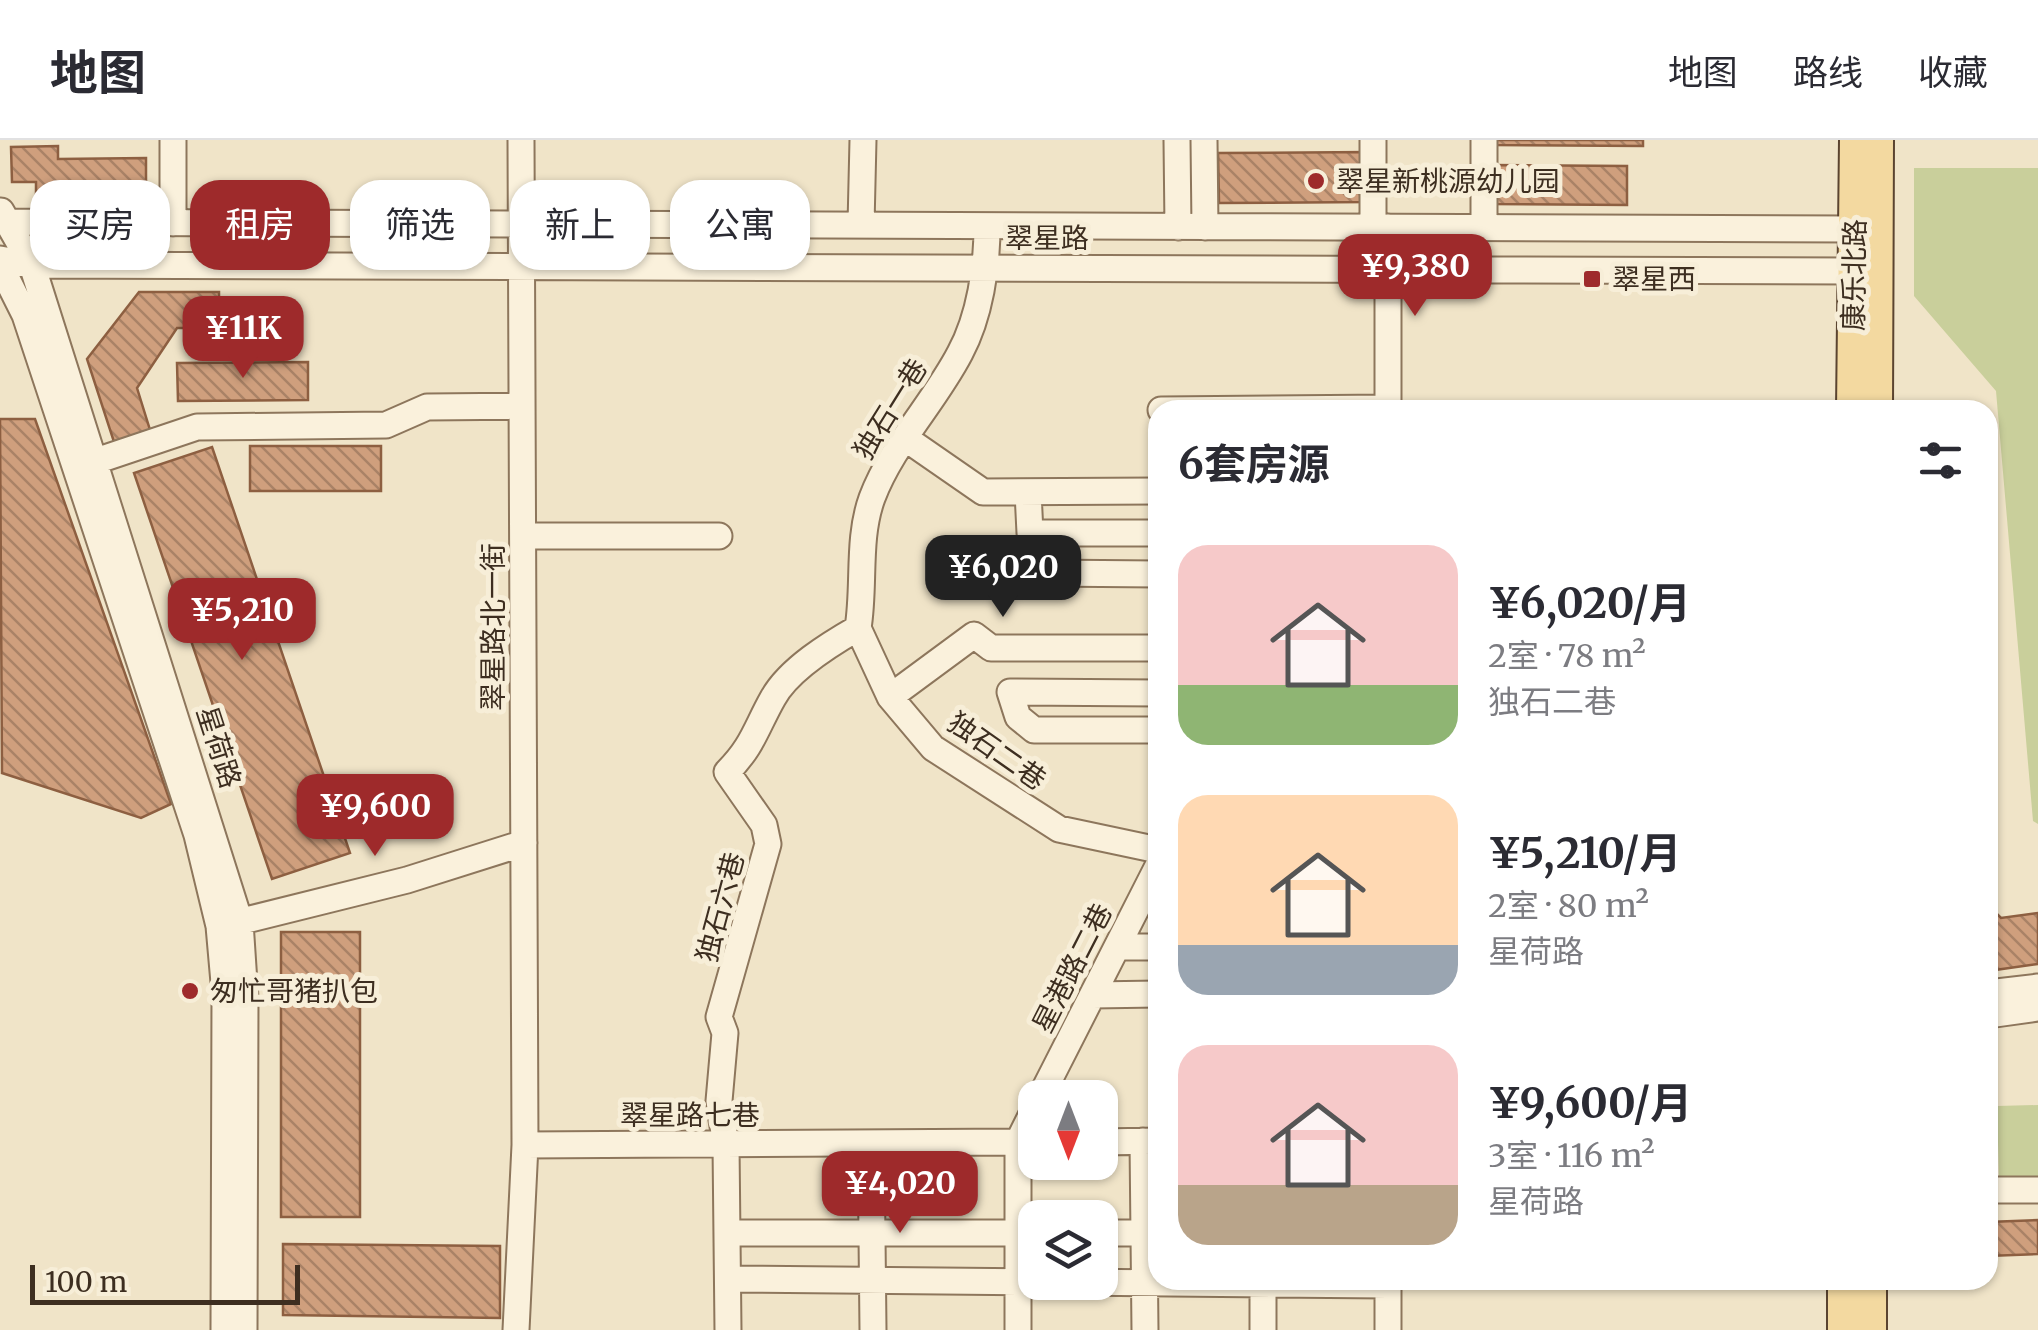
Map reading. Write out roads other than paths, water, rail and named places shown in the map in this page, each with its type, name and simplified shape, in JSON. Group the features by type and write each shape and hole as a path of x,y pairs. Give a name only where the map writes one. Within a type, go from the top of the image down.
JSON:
{"main road":[{"name":"康乐北路","path":"1852,400 1855,140"},
{"name":"康乐北路","path":"1877,400 1878,140"},
{"path":"1843,1330 1844,1290"},
{"path":"1871,1290 1871,1330"}],"street":[{"path":"173,140 173,223"},
{"name":"翠星路北一街","path":"521,140 521,180"},
{"path":"862,225 863,140"},
{"path":"1178,140 1178,226"},
{"path":"1204,140 1205,226"},
{"path":"1372,140 1388,269 1388,400"},
{"path":"1484,140 1484,228"},
{"name":"翠星路","path":"5,216 30,218"},
{"name":"星荷路","path":"5,216 30,260"},
{"name":"翠星路","path":"170,223 510,224"},
{"name":"翠星路","path":"650,224 1854,229"},
{"name":"独石一巷","path":"858,628 864,594 863,540 871,500 905,438 962,350 987,268 987,226"},
{"name":"翠星路","path":"0,262 30,264"},
{"name":"星荷路","path":"0,262 85,465"},
{"name":"翠星路","path":"170,264 510,266"},
{"name":"翠星路","path":"650,267 1854,271"},
{"name":"星荷路","path":"34,270 85,465 230,924 245,998 244,1330"},
{"name":"翠星路北一街","path":"516,1330 524,1145 522,270"},
{"path":"85,465 197,427 386,424 427,406 522,406"},
{"path":"905,438 983,492 1148,491"},
{"path":"1028,492 1030,533 1045,573 1148,574"},
{"path":"1030,533 1148,533"},
{"path":"523,536 719,536"},
{"name":"独石二巷","path":"858,628 890,697 933,748 1059,829 1148,848"},
{"name":"独石六巷","path":"726,1145 719,1102 724,1033 719,1017 768,844 764,825 727,772 752,747 774,694 829,644 858,628"},
{"path":"890,697 974,635 990,648 1148,648"},
{"path":"1148,692 1010,692 1018,717 1034,730 1148,730"},
{"path":"230,924 407,880 524,843"},
{"name":"星港路二巷","path":"1049,1080 1117,947 1148,904"},
{"name":"星荷路","path":"224,1330 225,994 230,924"},
{"path":"1117,947 1148,947"},
{"path":"1998,993 2038,987"},
{"path":"1092,994 1148,994"},
{"path":"1998,1014 2038,1008"},
{"path":"1118,1142 1148,1141"},
{"name":"翠星路七巷","path":"524,1145 1018,1142"},
{"path":"872,1144 874,1330"},
{"path":"726,1145 728,1330"},
{"path":"1998,1190 2038,1190"},
{"path":"727,1232 1018,1233"},
{"path":"1118,1233 1148,1233"},
{"path":"1145,1330 1148,1255"},
{"path":"728,1279 1018,1284"},
{"path":"1118,1284 1148,1284"},
{"path":"1263,1290 1263,1330"},
{"path":"1388,1290 1388,1330"},
{"path":"1018,1300 1018,1330"}],"place":[{"name":"翠星新桃源幼儿园","path":"1316,181"},
{"name":"翠星西","path":"1592,279"},
{"name":"匆忙哥猪扒包","path":"190,991"}]}
